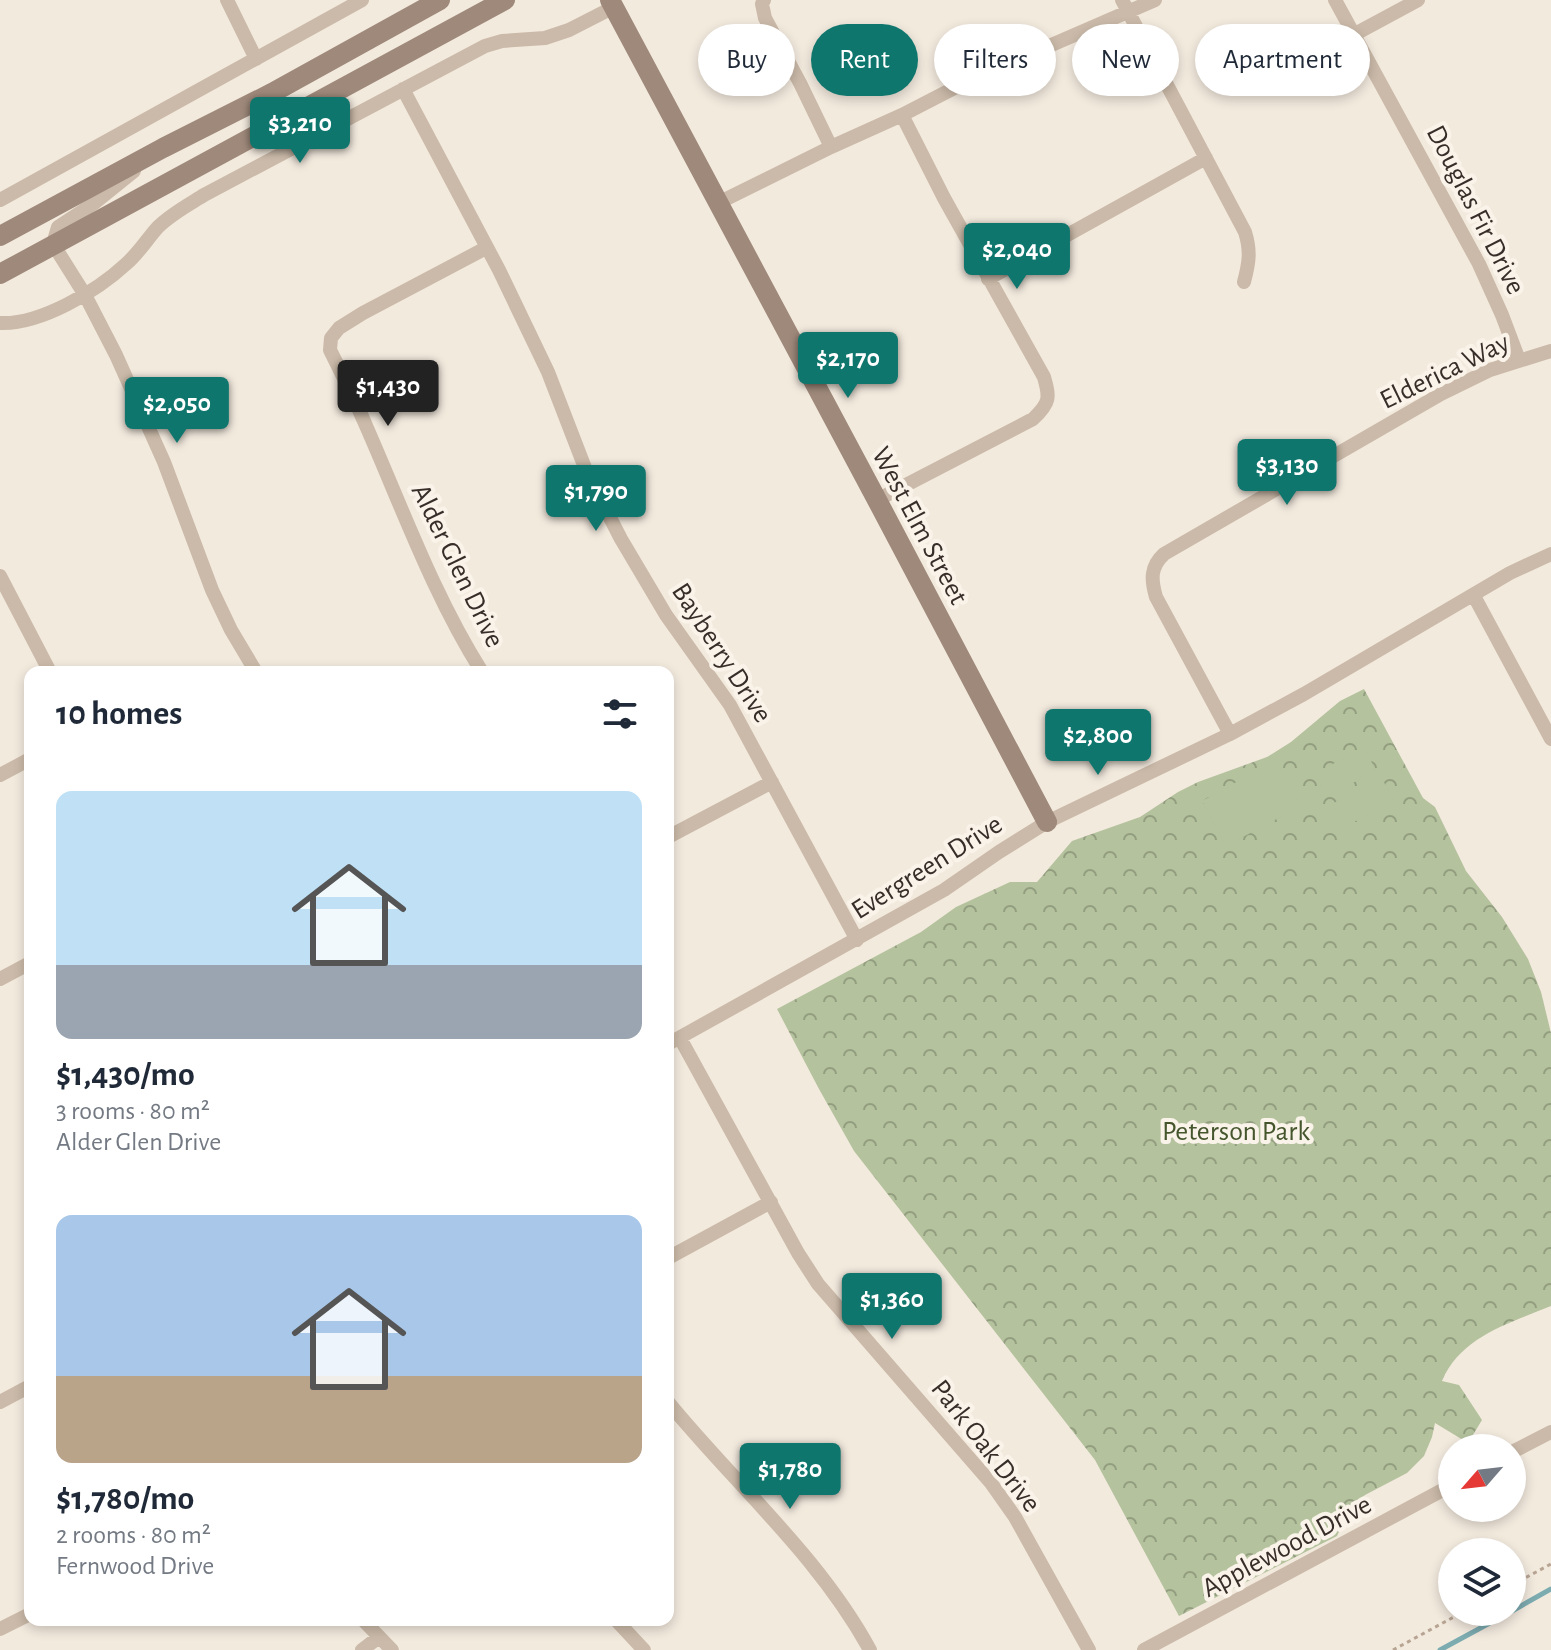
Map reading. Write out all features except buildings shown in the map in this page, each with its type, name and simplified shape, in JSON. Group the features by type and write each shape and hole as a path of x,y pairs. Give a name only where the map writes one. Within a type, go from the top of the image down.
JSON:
{"main road":[{"path":"0,236 272,93 440,0"},
{"path":"0,274 505,0"},
{"name":"West Elm Street","path":"612,4 1047,822"}],"street":[{"path":"227,0 256,59"},
{"path":"0,200 362,0"},
{"path":"764,0 765,18 831,147"},
{"path":"718,203 1125,6 1155,0"},
{"name":"Douglas Fir Drive","path":"1335,0 1349,24"},
{"path":"1370,26 1418,0"},
{"path":"0,323 13,324 39,317 85,295 125,265 158,227 179,210 485,46 502,41 545,38 569,30 612,4"},
{"path":"1125,6 1245,232 1250,262 1244,282"},
{"name":"Douglas Fir Drive","path":"1370,62 1479,264 1519,360"},
{"name":"Bayberry Drive","path":"403,89 548,372 587,473 621,539 666,615 730,705 857,940"},
{"path":"877,500 1033,419 1045,407 1048,394 1044,377 988,279 902,115"},
{"path":"163,148 93,204 58,227 53,244 85,295 116,355 164,462 212,590 252,666"},
{"path":"988,279 1206,158"},
{"name":"Alder Glen Drive","path":"478,666 458,634 434,583 330,350 331,338 339,328 486,248"},
{"name":"Elderica Way","path":"1230,734 1156,597 1151,580 1158,560 1441,394 1490,370 1551,351"},
{"name":"Evergreen Drive","path":"674,1041 944,890 1047,822 1230,734 1510,573 1551,554"},
{"path":"0,576 47,666"},
{"path":"1474,596 1551,739"},
{"path":"0,775 24,762"},
{"path":"674,834 772,782"},
{"path":"0,979 24,966"},
{"name":"Park Oak Drive","path":"674,1041 818,1284 991,1483 1015,1517 1089,1650"},
{"path":"674,1255 771,1202"},
{"path":"0,1402 24,1389"},
{"path":"674,1409 817,1569 870,1650"},
{"path":"1526,1445 1551,1432"},
{"name":"Applewood Drive","path":"1144,1650 1438,1492"},
{"path":"0,1629 24,1617"},
{"path":"369,1626 392,1650"},
{"path":"622,1626 644,1650"},
{"path":"362,1650 379,1637"}],"path":[{"path":"1526,1577 1551,1564"},
{"path":"1393,1650 1438,1626"}],"green space":[{"name":"Peterson Park","path":"1364,689 1423,798 1435,807 1466,871 1502,917 1528,959 1541,992 1551,1033 1551,1306 1488,1333 1461,1353 1450,1366 1442,1381 1459,1385 1482,1420 1473,1434 1453,1434 1435,1423 1424,1456 1407,1473 1351,1506 1337,1536 1179,1616 1095,1460 854,1151 777,1009 921,932 956,907 1010,882 1037,882 1072,841 1140,817 1198,782 1267,757 1291,742 1340,701"},
{"path":"1363,747 1376,770 1328,797 1315,774"},
{"path":"1276,760 1301,806 1226,846 1202,801"},
{"path":"1381,777 1394,800 1345,827 1332,804"}],"waterway":[{"path":"1526,1603 1551,1589"},
{"path":"1440,1650 1484,1626"}]}
